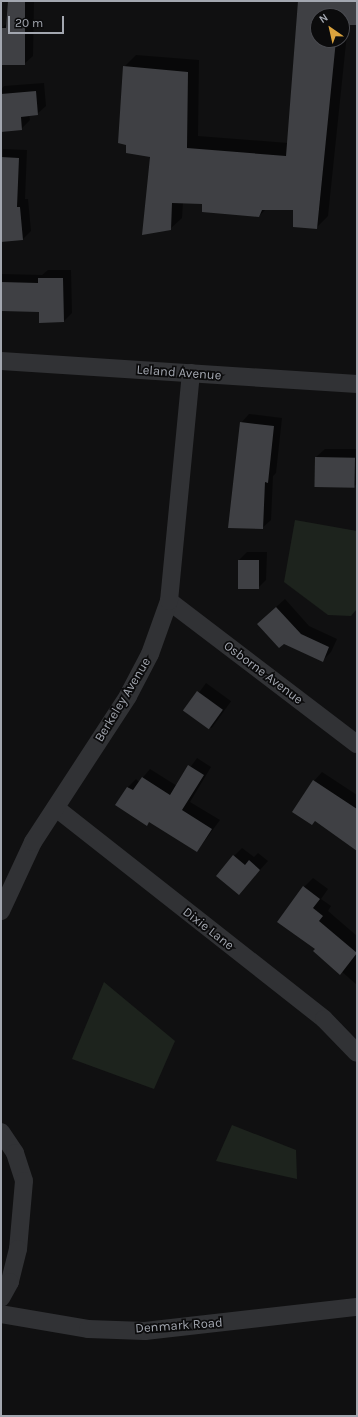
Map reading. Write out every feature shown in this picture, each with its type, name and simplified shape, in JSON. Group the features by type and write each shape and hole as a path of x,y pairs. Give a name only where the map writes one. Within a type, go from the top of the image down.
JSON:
{"street":[{"name":"Leland Avenue","path":"1,361 357,384"},
{"name":"Berkeley Avenue","path":"1,911 33,842 128,696 150,654 169,601 191,373"},
{"name":"Osborne Avenue","path":"169,601 357,744"},
{"name":"Dixie Lane","path":"56,808 324,1019 357,1053"},
{"path":"1,1132 15,1153 24,1181 18,1249 10,1282 1,1298"},
{"name":"Denmark Road","path":"1,1314 88,1329 145,1331 357,1307"}],"shaded area":[{"path":"295,520 357,531 357,609 351,616 328,615 284,582"},
{"path":"104,982 175,1041 154,1089 72,1059"},
{"path":"232,1125 296,1150 297,1179 216,1161"}],"building":[{"path":"8,1 25,1 25,65 1,65 1,28 6,28"},
{"path":"298,1 357,1 357,25 350,25 350,8 310,8 310,48 335,48 317,229 293,227 293,210 262,210 259,217 202,212 202,204 172,203 171,230 142,235 150,157 126,153 126,145 118,143 123,66 188,72 187,148 286,156"},
{"path":"36,91 38,115 21,117 22,130 1,132 1,94"},
{"path":"1,157 19,158 17,207 20,207 23,240 1,242"},
{"path":"38,278 63,278 64,322 39,323 39,312 1,311 1,282 38,283"},
{"path":"240,422 274,426 268,483 265,482 263,529 228,528"},
{"path":"315,457 355,458 354,488 314,487"},
{"path":"238,560 259,560 259,589 238,589"},
{"path":"276,607 301,634 329,647 323,662 284,644 279,648 257,624"},
{"path":"197,691 223,710 209,729 183,710"},
{"path":"188,765 204,775 182,810 212,829 197,852 149,822 147,826 115,805 127,787 133,790 142,777 170,795"},
{"path":"313,780 357,809 357,851 315,821 312,825 292,812"},
{"path":"233,855 245,865 249,860 260,870 239,895 216,876"},
{"path":"303,886 320,899 313,908 323,916 319,921 357,953 340,975 313,951 315,949 277,922"}]}
